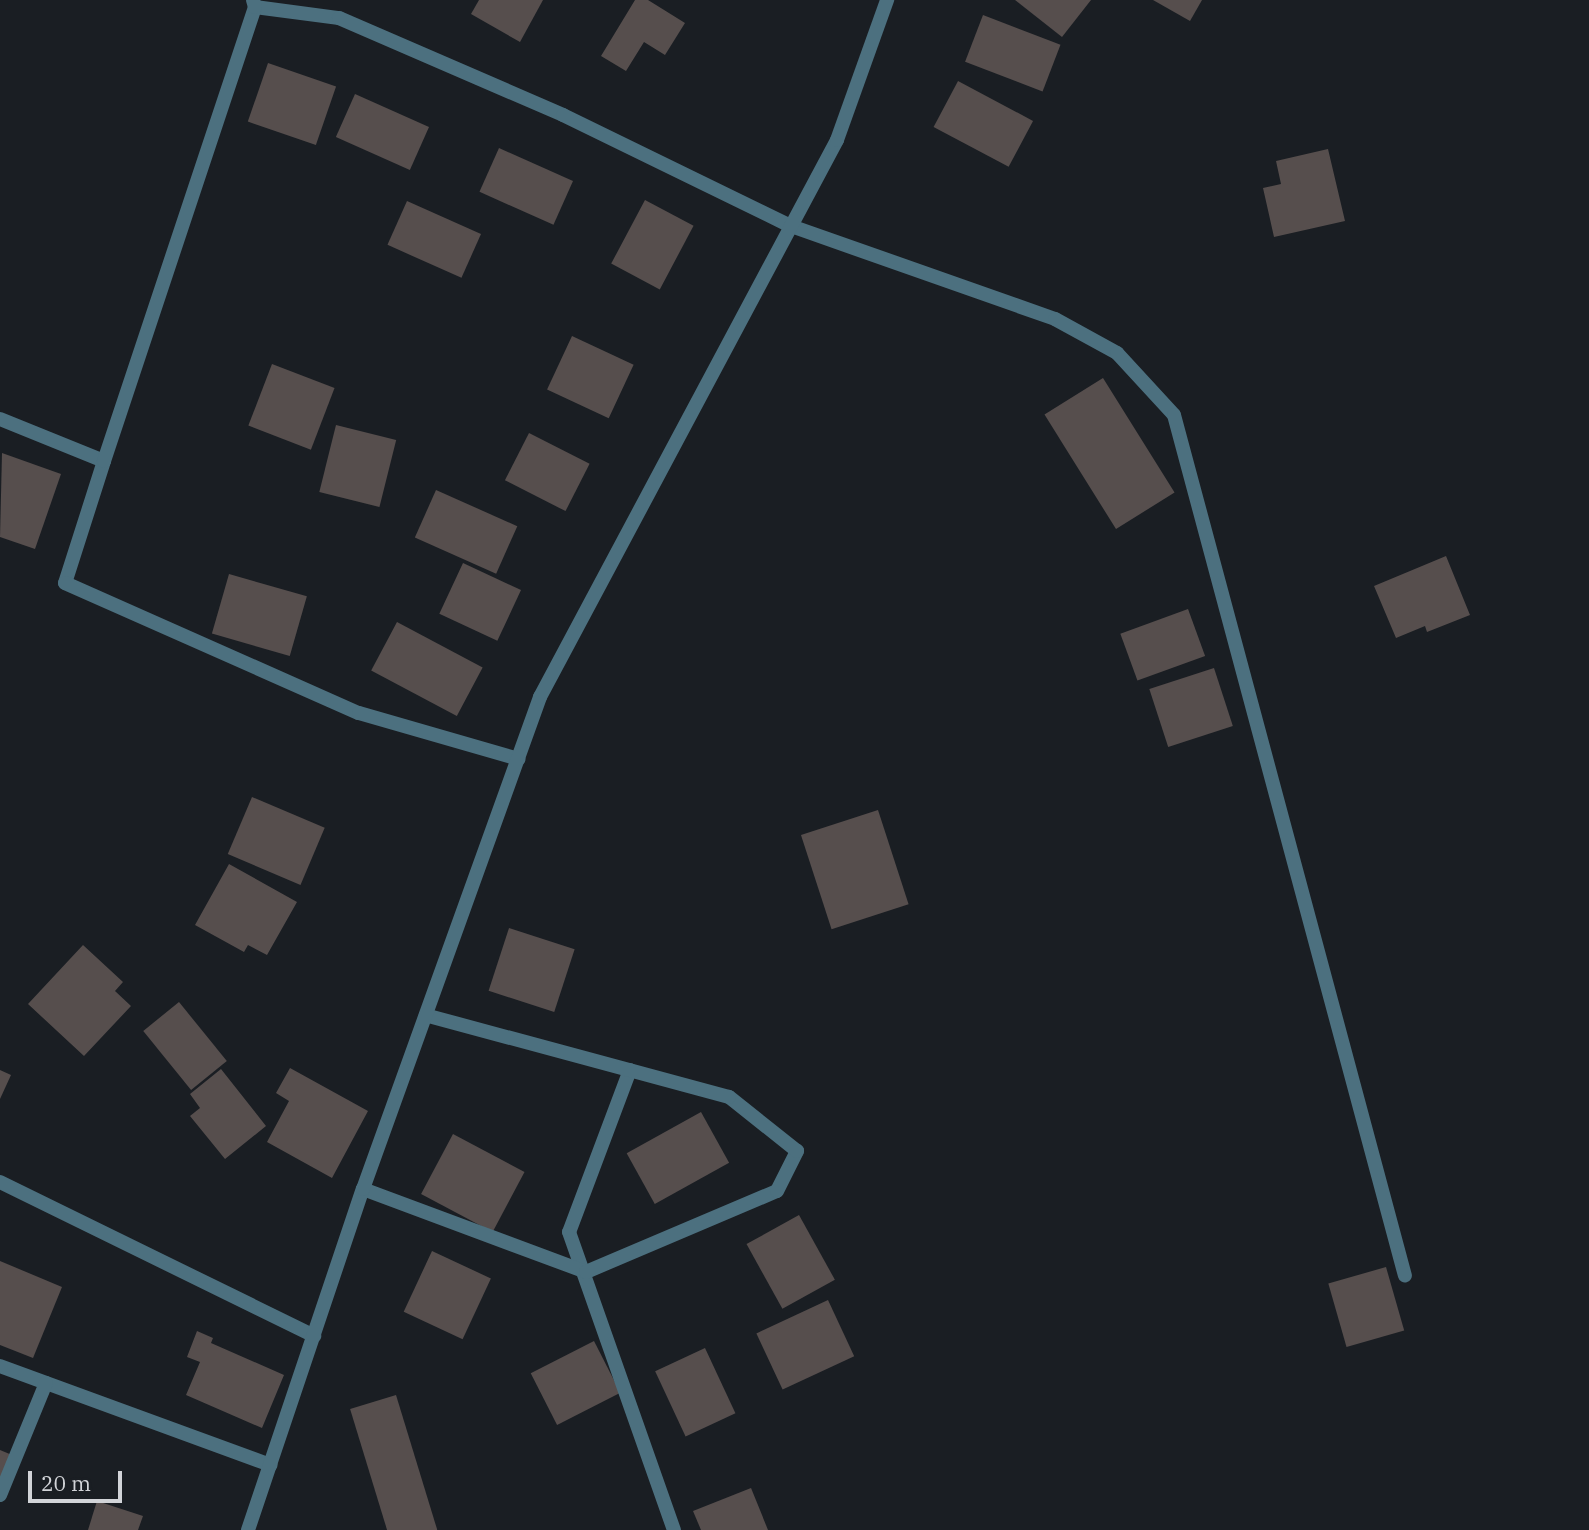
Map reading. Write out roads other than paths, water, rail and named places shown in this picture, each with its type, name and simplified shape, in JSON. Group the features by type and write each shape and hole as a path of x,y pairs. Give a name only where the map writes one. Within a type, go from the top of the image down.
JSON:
{"street":[{"path":"248,1530 363,1189 540,697 836,140 887,0"},
{"path":"518,759 359,713 65,583 254,3 339,18 563,115 791,226 1055,319 1117,353 1174,415 1405,1276"},
{"path":"0,419 104,461"},
{"path":"363,1189 586,1272 777,1191 797,1151 729,1097 426,1015"},
{"path":"630,1070 569,1232 586,1272 674,1530"},
{"path":"0,1182 314,1336"},
{"path":"0,1366 270,1465"},
{"path":"0,1495 46,1383"}]}
